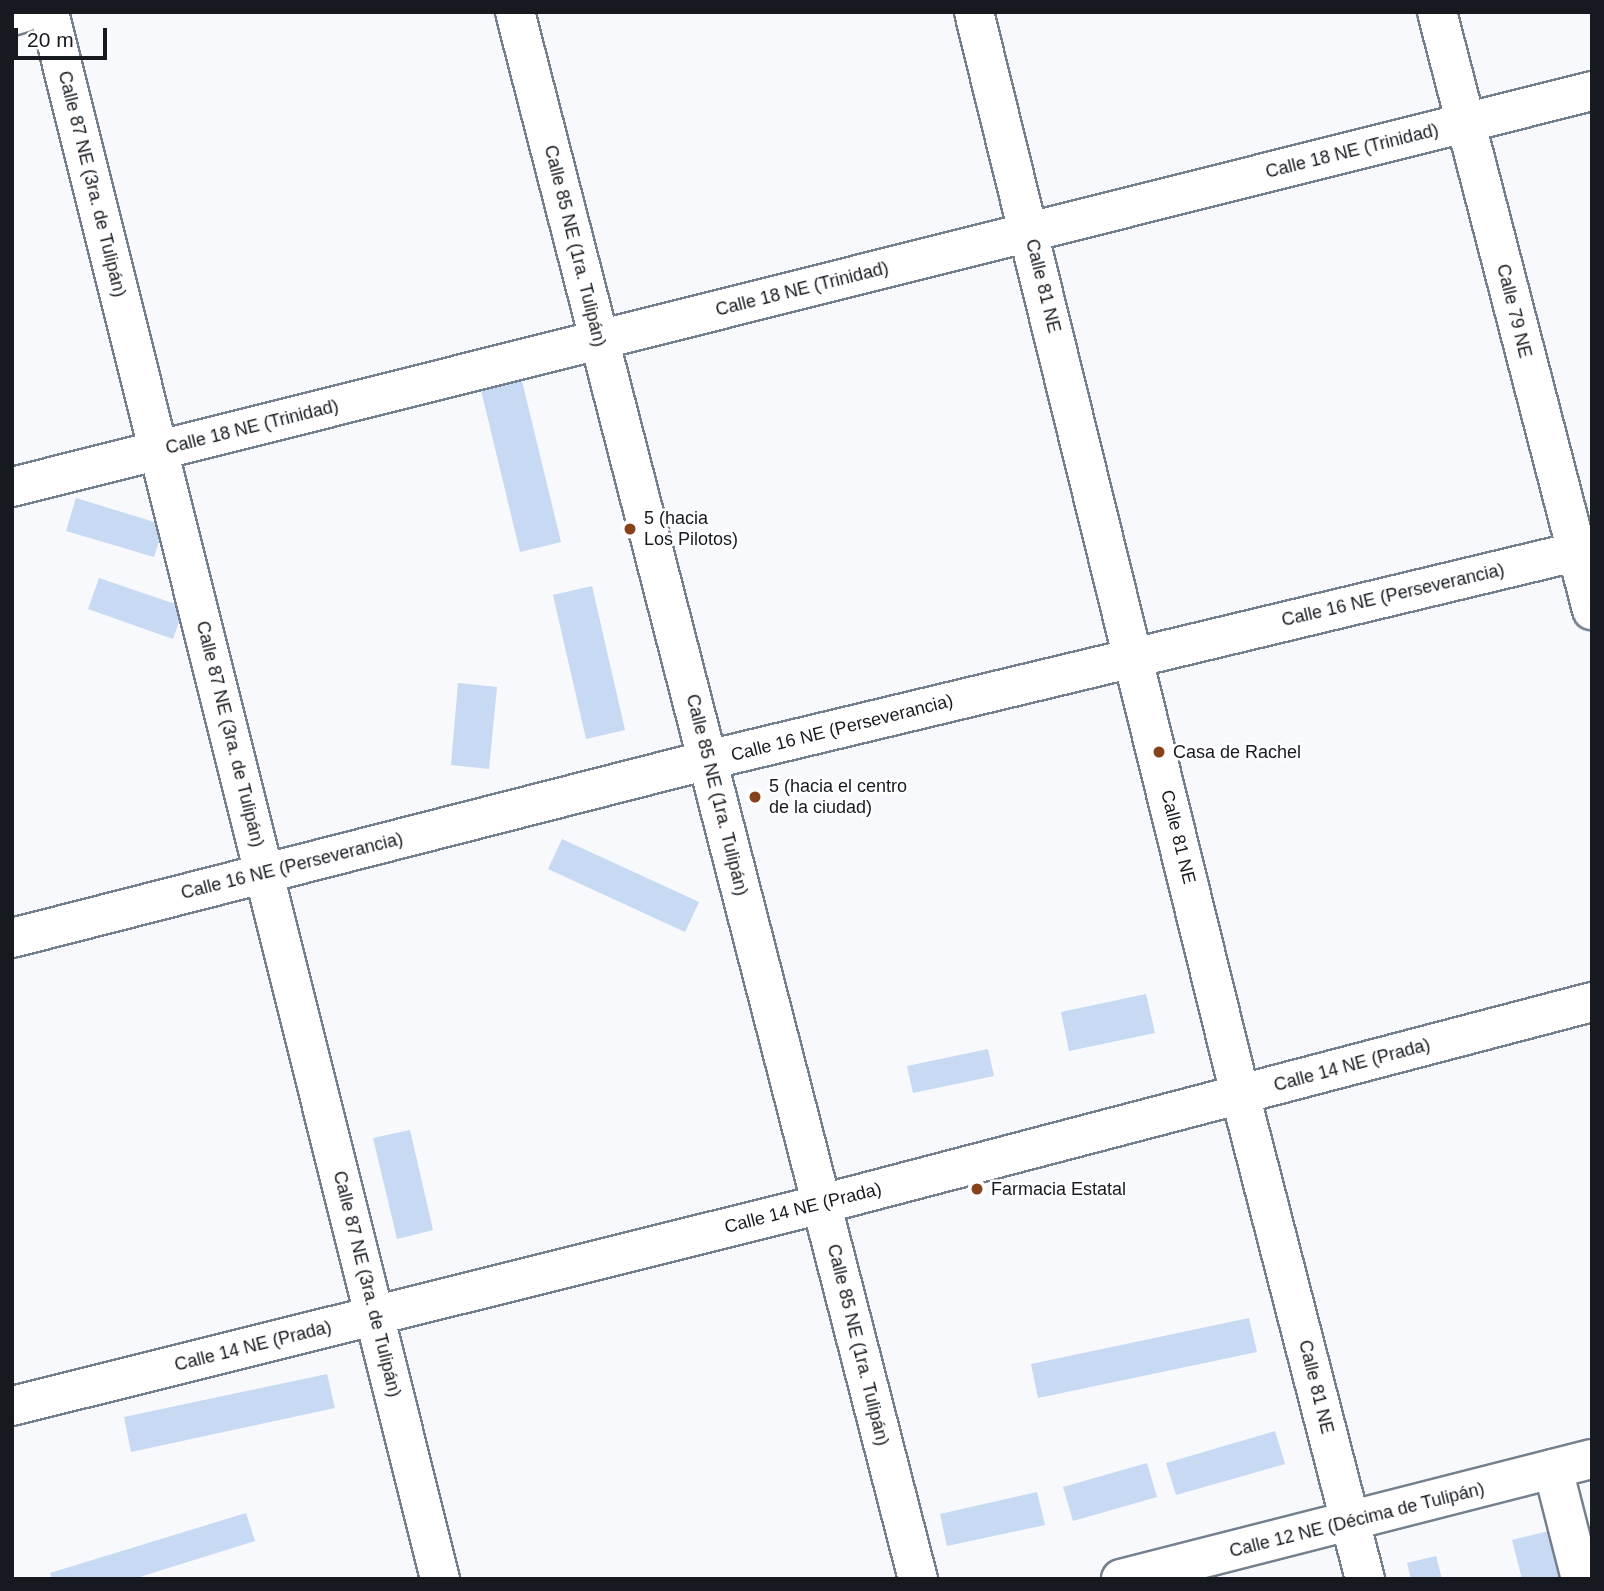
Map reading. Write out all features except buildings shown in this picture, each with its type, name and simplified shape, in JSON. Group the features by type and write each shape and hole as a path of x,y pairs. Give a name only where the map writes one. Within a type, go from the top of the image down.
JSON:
{"street":[{"path":"12,16 25,12"},
{"name":"Calle 87 NE (3ra. de Tulipán)","path":"49,12 440,1579"},
{"name":"Calle 85 NE (1ra. Tulipán)","path":"515,12 918,1579"},
{"name":"Calle 81 NE","path":"974,12 1135,656 1240,1094 1365,1579"},
{"name":"Calle 79 NE","path":"1437,12 1584,550 1592,610"},
{"name":"Calle 18 NE (Trinidad)","path":"12,487 1592,92"},
{"name":"Calle 16 NE (Perseverancia)","path":"12,938 708,760 1584,550"},
{"name":"Calle 14 NE (Prada)","path":"12,1406 822,1204 1592,1002"},
{"name":"Calle 12 NE (Décima de Tulipán)","path":"1121,1579 1351,1524 1592,1459"},
{"path":"1553,1469 1581,1579"}],"place":[{"name":"5 (hacia Los Pilotos)","path":"630,529"},
{"name":"Casa de Rachel","path":"1159,752"},
{"name":"5 (hacia el centro de la ciudad)","path":"755,797"},
{"name":"Farmacia Estatal","path":"977,1189"}]}
